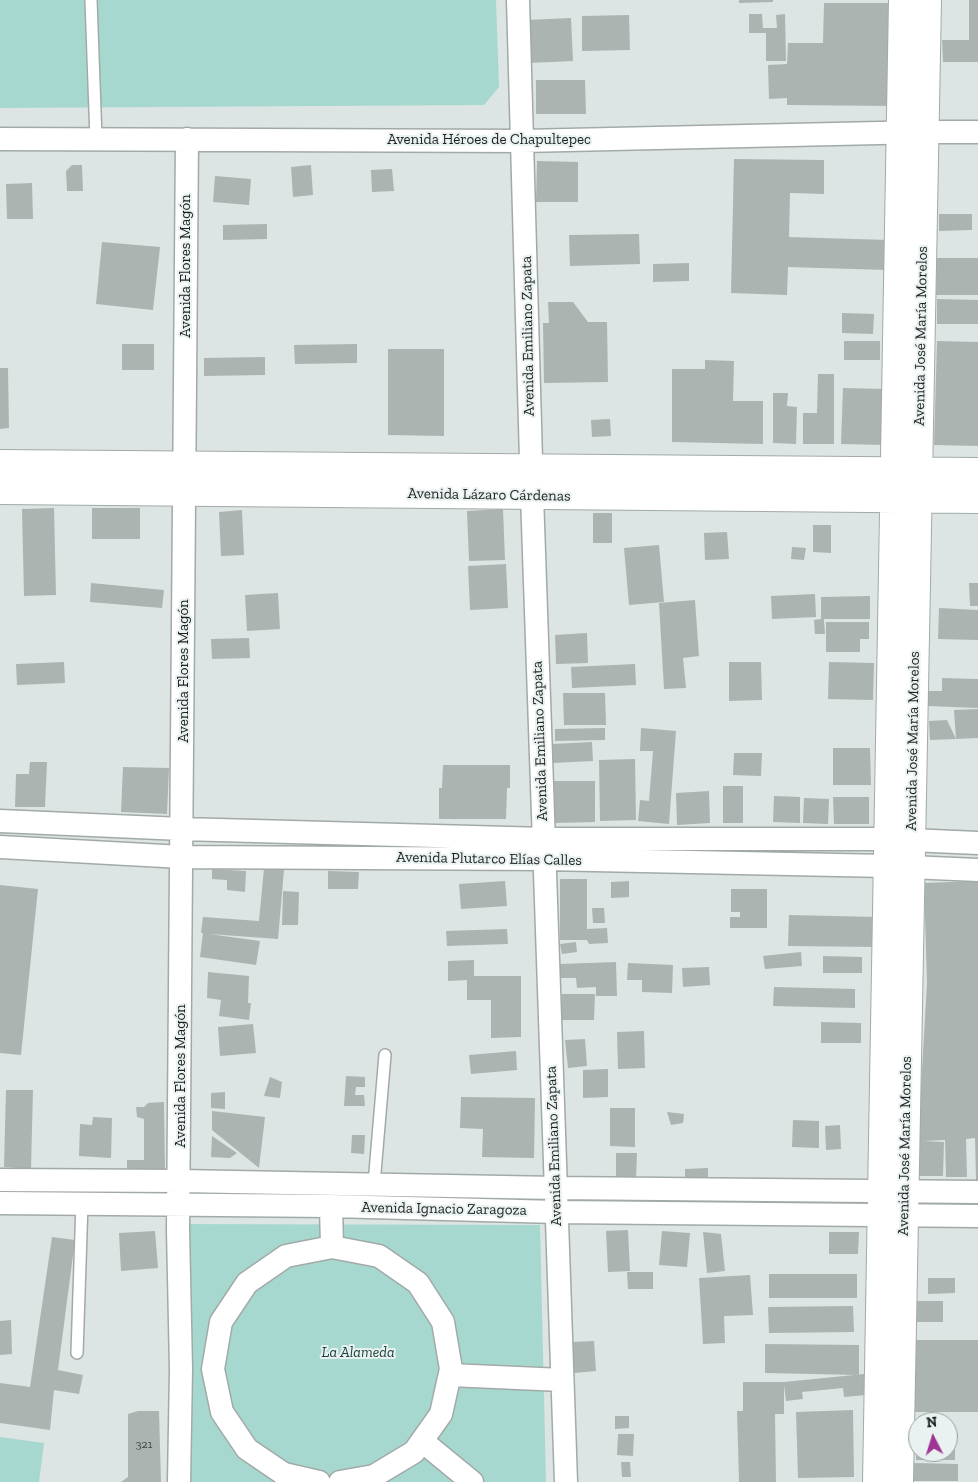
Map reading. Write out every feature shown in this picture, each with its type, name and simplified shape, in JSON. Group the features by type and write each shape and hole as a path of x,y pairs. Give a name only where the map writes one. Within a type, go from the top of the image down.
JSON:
{"main road":[{"name":"Avenida José María Morelos","path":"903,0 913,132"},
{"name":"Avenida José María Morelos","path":"899,1482 893,1203 906,471 913,132 927,0"},
{"name":"Avenida Lázaro Cárdenas","path":"0,464 978,472"},
{"name":"Avenida Lázaro Cárdenas","path":"0,490 978,500"},
{"name":"Avenida José María Morelos","path":"877,1482 893,1203"}],"street":[{"name":"Avenida Emiliano Zapata","path":"518,0 531,468 566,1482"},
{"name":"Avenida Héroes de Chapultepec","path":"0,139 523,141 978,132"},
{"name":"Avenida Flores Magón","path":"179,1482 181,1369 178,1230 180,1204 187,139"},
{"name":"Avenida Plutarco Elías Calles","path":"0,821 544,849"},
{"name":"Avenida Plutarco Elías Calles","path":"0,847 182,857 544,849 899,853 978,843"},
{"name":"Avenida Plutarco Elías Calles","path":"899,853 978,870"},
{"name":"Avenida Ignacio Zaragoza","path":"0,1180 180,1181 556,1188 893,1203 978,1216"},
{"path":"82,1203 83,1180"},
{"name":"Avenida Ignacio Zaragoza","path":"0,1203 331,1206 556,1212 893,1203 978,1192"},
{"path":"331,1206 332,1247"},
{"path":"319,1482 284,1474 247,1449 222,1412 213,1368 221,1322 247,1283 286,1256 332,1247 379,1256 418,1283 443,1322 451,1369 441,1414 414,1452 374,1476 340,1482"},
{"path":"181,1369 213,1368"},
{"path":"450,1375 562,1380"},
{"path":"422,1441 472,1482"}],"lane":[{"path":"92,0 96,139"},
{"path":"374,1184 385,1056"},
{"path":"77,1353 82,1203"}],"green space":[{"path":"0,0 496,0 499,87 484,105 0,108"},
{"name":"La Alameda","path":"169,1224 540,1225 546,1482 178,1482"},
{"path":"0,1437 44,1443 39,1482 0,1482"}],"building":[{"path":"739,0 773,0 773,2 739,3"},
{"path":"969,0 978,0 978,62 943,62 942,40 969,40"},
{"path":"824,3 893,3 892,106 787,105 787,98 769,99 768,65 787,64 788,43 823,43"},
{"path":"749,14 762,14 763,28 777,28 776,15 785,14 786,61 766,61 766,33 749,33"},
{"path":"629,15 630,50 582,51 582,16"},
{"path":"571,18 573,61 529,63 527,20"},
{"path":"536,80 585,80 586,114 536,114"},
{"path":"734,159 824,160 824,194 790,193 789,237 888,240 887,270 788,267 787,295 731,293"},
{"path":"537,161 578,162 578,202 536,202"},
{"path":"72,165 82,165 83,191 67,191 66,171"},
{"path":"311,165 313,195 293,197 291,167"},
{"path":"392,169 394,191 372,192 371,170"},
{"path":"215,176 251,179 249,205 213,202"},
{"path":"32,183 33,219 7,219 6,184"},
{"path":"939,214 972,214 972,230 939,231"},
{"path":"267,224 267,239 223,240 223,225"},
{"path":"639,234 640,264 570,266 569,235"},
{"path":"102,242 160,247 153,310 96,304"},
{"path":"937,258 978,258 978,295 936,295"},
{"path":"689,263 689,281 653,282 653,264"},
{"path":"937,299 978,300 978,324 937,324"},
{"path":"548,302 573,302 588,322 607,322 608,382 544,383 543,323 549,323"},
{"path":"842,313 874,314 873,334 842,333"},
{"path":"844,341 880,341 880,360 844,360"},
{"path":"937,341 978,342 978,446 934,445"},
{"path":"122,344 154,344 154,370 122,370"},
{"path":"357,344 357,363 295,364 294,345"},
{"path":"388,349 444,349 444,436 388,435"},
{"path":"265,357 265,375 204,376 204,358"},
{"path":"705,360 734,361 733,401 763,401 763,444 672,442 672,369 705,369"},
{"path":"0,368 8,368 9,428 0,429"},
{"path":"818,374 834,374 834,444 803,444 803,413 817,413"},
{"path":"843,388 886,389 885,445 841,444"},
{"path":"773,393 788,393 787,406 797,407 796,444 773,443"},
{"path":"610,419 611,436 592,437 591,420"},
{"path":"54,508 56,595 24,596 22,509"},
{"path":"92,508 140,508 140,539 92,539"},
{"path":"503,509 505,560 469,561 467,511"},
{"path":"242,510 244,555 221,556 219,512"},
{"path":"593,513 612,513 612,543 593,543"},
{"path":"813,525 831,525 831,553 813,552"},
{"path":"727,532 729,559 705,560 704,533"},
{"path":"659,545 664,602 629,605 624,548"},
{"path":"792,547 806,548 804,560 791,559"},
{"path":"506,564 508,608 470,610 468,566"},
{"path":"91,583 164,590 162,608 90,602"},
{"path":"969,583 978,583 978,606 970,606"},
{"path":"278,593 280,629 247,631 245,595"},
{"path":"815,594 816,617 772,619 771,596"},
{"path":"870,596 870,619 824,619 825,634 815,634 814,620 821,619 821,597"},
{"path":"695,600 699,656 683,658 686,688 664,689 659,603"},
{"path":"939,608 978,610 978,640 938,639"},
{"path":"826,622 869,622 869,639 860,639 860,652 826,652"},
{"path":"587,633 588,663 556,664 555,635"},
{"path":"249,638 250,658 212,659 211,639"},
{"path":"64,662 65,683 17,685 16,664"},
{"path":"729,662 761,662 762,700 729,701"},
{"path":"829,662 874,663 873,700 828,699"},
{"path":"635,664 636,685 572,688 571,667"},
{"path":"942,678 978,679 978,708 928,706 928,691 942,691"},
{"path":"563,693 605,693 606,725 564,725"},
{"path":"978,709 978,738 956,739 954,710"},
{"path":"947,720 956,739 930,740 929,721"},
{"path":"605,728 605,740 555,741 555,729"},
{"path":"641,728 676,731 669,824 638,821 640,800 649,801 653,751 640,751"},
{"path":"592,742 593,761 553,763 552,744"},
{"path":"833,748 870,748 871,785 833,785"},
{"path":"734,753 762,753 761,776 733,775"},
{"path":"635,759 636,820 600,821 599,760"},
{"path":"30,762 47,762 45,807 15,807 16,774 29,774"},
{"path":"443,765 510,765 510,788 507,788 506,819 439,819 439,788 442,788"},
{"path":"123,767 169,768 167,814 121,812"},
{"path":"554,781 595,781 595,822 555,823"},
{"path":"723,786 743,786 743,823 723,823"},
{"path":"709,791 710,823 677,825 676,793"},
{"path":"774,796 800,797 800,823 773,822"},
{"path":"833,797 869,797 869,824 834,824"},
{"path":"804,798 829,799 828,824 803,823"},
{"path":"264,868 284,870 278,939 209,934 260,941 256,965 200,957 203,917 259,921"},
{"path":"212,869 246,871 245,892 227,890 227,880 212,879"},
{"path":"328,871 359,872 358,889 328,889"},
{"path":"560,879 587,879 587,929 607,928 608,943 589,944 587,940 560,940"},
{"path":"505,881 507,906 461,909 459,884"},
{"path":"629,881 629,897 611,898 611,882"},
{"path":"978,881 978,1180 976,1180 975,1138 966,1139 967,1177 946,1177 945,1140 923,1141 944,1142 943,1176 916,1176 927,983 924,883"},
{"path":"0,885 38,889 21,1055 0,1053"},
{"path":"731,889 767,889 767,928 730,928 730,917 740,917 740,912 731,912"},
{"path":"283,891 299,892 298,925 282,925"},
{"path":"592,908 604,908 605,923 593,923"},
{"path":"789,915 877,917 876,947 788,946"},
{"path":"507,929 508,944 447,946 446,931"},
{"path":"576,942 577,952 562,954 560,944"},
{"path":"801,952 802,966 765,969 763,956"},
{"path":"823,956 862,957 862,973 823,973"},
{"path":"474,960 474,976 521,976 521,1037 491,1038 491,1000 467,1000 467,980 448,981 448,961"},
{"path":"616,962 617,996 596,996 596,987 577,988 576,978 560,978 560,964"},
{"path":"628,963 673,965 672,993 642,992 642,980 627,980"},
{"path":"709,967 710,985 683,987 682,968"},
{"path":"208,972 249,976 248,1003 251,1003 249,1020 219,1016 221,1000 207,998"},
{"path":"774,987 855,989 855,1008 773,1006"},
{"path":"562,994 595,994 594,1020 562,1020"},
{"path":"821,1022 861,1023 861,1043 821,1043"},
{"path":"253,1024 256,1053 220,1056 218,1027"},
{"path":"644,1031 645,1068 618,1069 617,1032"},
{"path":"585,1039 587,1066 568,1068 565,1040"},
{"path":"516,1051 517,1070 471,1074 469,1055"},
{"path":"608,1069 608,1097 583,1098 583,1070"},
{"path":"346,1076 365,1077 365,1087 356,1087 355,1095 364,1095 365,1106 344,1106"},
{"path":"270,1077 282,1082 280,1098 264,1096"},
{"path":"6,1090 33,1090 31,1169 4,1167"},
{"path":"225,1092 225,1109 211,1108 211,1093"},
{"path":"461,1097 535,1098 534,1158 482,1157 483,1129 460,1128"},
{"path":"164,1102 165,1170 127,1170 127,1160 144,1160 144,1119 137,1117 136,1107 144,1107 148,1103"},
{"path":"610,1108 635,1108 635,1147 610,1146"},
{"path":"212,1111 265,1117 259,1168 212,1130"},
{"path":"667,1112 684,1114 683,1123 671,1125"},
{"path":"93,1117 112,1118 111,1158 79,1156 80,1124 92,1125"},
{"path":"793,1120 819,1121 819,1148 792,1147"},
{"path":"840,1125 841,1149 826,1150 825,1126"},
{"path":"352,1135 365,1135 364,1154 351,1153"},
{"path":"212,1136 237,1153 230,1158 211,1157"},
{"path":"616,1153 637,1153 636,1179 616,1179"},
{"path":"708,1168 708,1181 685,1181 685,1169"},
{"path":"628,1230 630,1271 608,1272 606,1231"},
{"path":"155,1231 158,1268 121,1271 119,1233"},
{"path":"662,1231 690,1233 687,1267 659,1265"},
{"path":"703,1232 721,1234 725,1271 707,1273"},
{"path":"829,1232 859,1232 858,1254 829,1254"},
{"path":"52,1237 75,1240 58,1370 83,1375 79,1394 54,1390 50,1430 0,1423 0,1383 30,1387"},
{"path":"627,1272 653,1272 653,1289 628,1289"},
{"path":"769,1274 857,1274 857,1298 769,1298"},
{"path":"750,1275 753,1315 724,1316 725,1343 703,1344 699,1278"},
{"path":"928,1278 955,1278 955,1293 928,1294"},
{"path":"914,1301 943,1301 943,1322 914,1322"},
{"path":"853,1306 854,1332 769,1333 768,1307"},
{"path":"11,1320 12,1354 0,1355 0,1321"},
{"path":"914,1340 978,1340 978,1412 914,1412"},
{"path":"594,1341 596,1371 574,1373 572,1342"},
{"path":"765,1344 859,1345 859,1375 765,1373"},
{"path":"864,1374 866,1395 844,1397 843,1388 802,1392 803,1399 786,1401 784,1385 784,1414 775,1414 776,1482 739,1482 737,1411 743,1411 743,1382 784,1382"},
{"path":"853,1410 854,1477 798,1478 796,1412"},
{"path":"138,1411 159,1411 161,1482 121,1482 128,1477 128,1414"},
{"path":"615,1416 629,1416 629,1428 615,1429"},
{"path":"618,1434 634,1434 633,1456 617,1455"},
{"path":"621,1462 630,1462 631,1477 622,1477"},
{"path":"914,1463 958,1464 958,1481 914,1481"}]}
